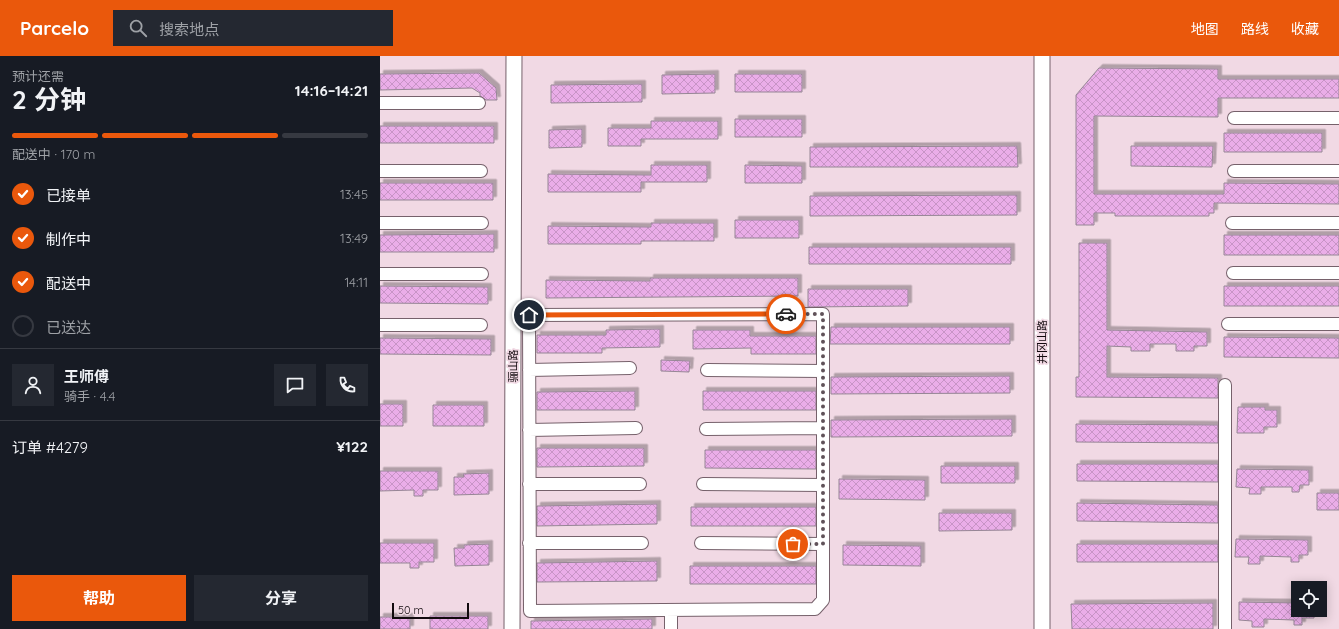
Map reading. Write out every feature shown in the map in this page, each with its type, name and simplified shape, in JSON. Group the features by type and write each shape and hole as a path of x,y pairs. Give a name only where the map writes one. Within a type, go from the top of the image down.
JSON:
{"street":[{"name":"骊山路","path":"512,629 514,56"},
{"name":"井冈山路","path":"1042,56 1042,629"},
{"path":"380,103 479,103"},
{"path":"1234,118 1339,118"},
{"path":"380,171 481,171"},
{"path":"1234,171 1339,171"},
{"path":"380,223 482,223"},
{"path":"1232,223 1339,223"},
{"path":"1233,273 1339,273"},
{"path":"380,274 482,274"},
{"path":"823,314 823,370 823,600 815,609 530,611 529,315 823,314"},
{"path":"1228,324 1339,324"},
{"path":"380,325 481,325"},
{"path":"529,370 630,368"},
{"path":"707,370 823,370"},
{"path":"1224,629 1226,386"},
{"path":"529,430 636,428"},
{"path":"706,429 823,428"},
{"path":"529,484 640,484"},
{"path":"703,484 823,485"},
{"path":"529,543 642,542"},
{"path":"701,543 823,544"},
{"path":"671,610 671,629"}],"building":[{"path":"1099,68 1218,69 1218,79 1339,79 1339,98 1218,98 1218,117 1094,116 1094,194 1224,194 1224,183 1339,184 1339,204 1214,203 1214,213 1209,213 1209,216 1115,216 1115,213 1094,213 1094,225 1076,225 1076,95"},
{"path":"479,73 496,88 497,100 486,100 480,96 480,93 472,88 380,90 380,74"},
{"path":"715,74 715,93 662,94 662,75"},
{"path":"735,74 802,74 802,92 735,92"},
{"path":"642,84 642,102 551,103 551,85"},
{"path":"735,119 802,119 802,137 735,137"},
{"path":"651,121 718,121 718,139 641,139 641,146 608,146 608,128 651,128"},
{"path":"380,126 494,126 494,143 380,143"},
{"path":"582,129 582,147 549,148 549,130"},
{"path":"1224,133 1322,133 1322,152 1224,152"},
{"path":"1017,146 1018,167 810,167 810,147"},
{"path":"1131,146 1213,146 1212,167 1131,166"},
{"path":"651,165 707,165 707,182 641,182 641,192 548,192 548,174 651,175"},
{"path":"745,165 802,166 802,183 745,183"},
{"path":"380,183 493,183 493,200 380,200"},
{"path":"1017,195 1017,215 810,216 810,196"},
{"path":"735,220 799,220 799,238 735,238"},
{"path":"651,223 714,223 714,241 641,241 641,244 548,244 548,226 651,227"},
{"path":"494,234 494,252 380,252 380,235"},
{"path":"1224,235 1339,235 1339,255 1224,255"},
{"path":"1079,243 1107,243 1107,330 1207,332 1207,346 1194,346 1194,351 1176,351 1176,344 1150,344 1150,351 1131,351 1131,347 1107,346 1107,377 1218,378 1218,398 1076,397 1076,377 1079,377"},
{"path":"809,247 1011,247 1011,264 809,264"},
{"path":"650,278 798,278 798,296 546,298 546,280 650,281"},
{"path":"380,286 488,287 488,304 380,303"},
{"path":"1224,286 1339,286 1339,306 1224,306"},
{"path":"808,289 908,289 908,306 808,307"},
{"path":"831,327 1010,327 1010,344 830,344"},
{"path":"660,329 660,347 602,348 602,353 537,353 537,335 606,335 606,330"},
{"path":"693,330 750,330 750,336 816,336 816,354 751,354 751,348 693,349"},
{"path":"1224,337 1339,338 1339,358 1224,357"},
{"path":"380,338 491,339 491,355 380,354"},
{"path":"661,360 690,361 689,372 661,371"},
{"path":"1010,376 1010,393 831,394 831,377"},
{"path":"635,391 635,410 537,410 537,392"},
{"path":"703,391 816,391 816,410 703,410"},
{"path":"380,404 403,404 403,426 380,426"},
{"path":"433,405 484,405 484,426 433,426"},
{"path":"1238,407 1265,407 1265,410 1277,410 1277,427 1264,427 1264,433 1237,433"},
{"path":"1012,419 1012,436 831,437 831,420"},
{"path":"1076,424 1218,425 1218,443 1076,442"},
{"path":"537,448 644,448 644,466 537,467"},
{"path":"705,450 816,450 816,469 705,468"},
{"path":"1077,464 1218,464 1218,482 1077,481"},
{"path":"941,466 1015,466 1015,483 941,483"},
{"path":"1237,469 1309,470 1309,485 1300,485 1299,492 1292,492 1292,487 1261,487 1261,494 1249,494 1250,488 1236,487"},
{"path":"380,471 438,471 438,490 423,490 423,496 414,496 414,490 380,491"},
{"path":"489,473 489,494 454,495 454,477 464,477 463,474"},
{"path":"839,479 925,480 925,500 839,499"},
{"path":"1317,493 1339,493 1339,510 1317,510"},
{"path":"1077,503 1218,505 1218,523 1077,521"},
{"path":"657,504 657,524 537,526 537,506"},
{"path":"691,507 816,507 816,526 691,526"},
{"path":"939,513 1012,513 1012,530 939,531"},
{"path":"1236,539 1308,540 1308,555 1299,555 1299,562 1291,562 1291,557 1260,556 1260,564 1248,564 1249,557 1235,557"},
{"path":"380,543 434,543 434,562 419,562 419,568 410,568 410,563 380,563"},
{"path":"489,544 489,565 455,566 454,548 464,548 464,545"},
{"path":"1077,544 1218,544 1218,562 1077,562"},
{"path":"843,545 921,546 921,566 843,565"},
{"path":"657,561 657,581 537,582 537,563"},
{"path":"690,566 816,566 816,584 690,584"},
{"path":"1239,602 1291,603 1291,617 1314,617 1302,618 1302,625 1294,625 1294,620 1264,619 1264,627 1252,627 1252,621 1239,620"},
{"path":"1213,603 1213,629 1072,629 1071,604"},
{"path":"430,616 488,616 488,629 430,629"},
{"path":"380,617 410,617 410,629 380,629"},
{"path":"652,619 652,629 531,629 531,621"}],"way so far":[{"path":"786,314 823,314 823,544 793,544"}],"route":[{"path":"529,315 786,314"}]}
